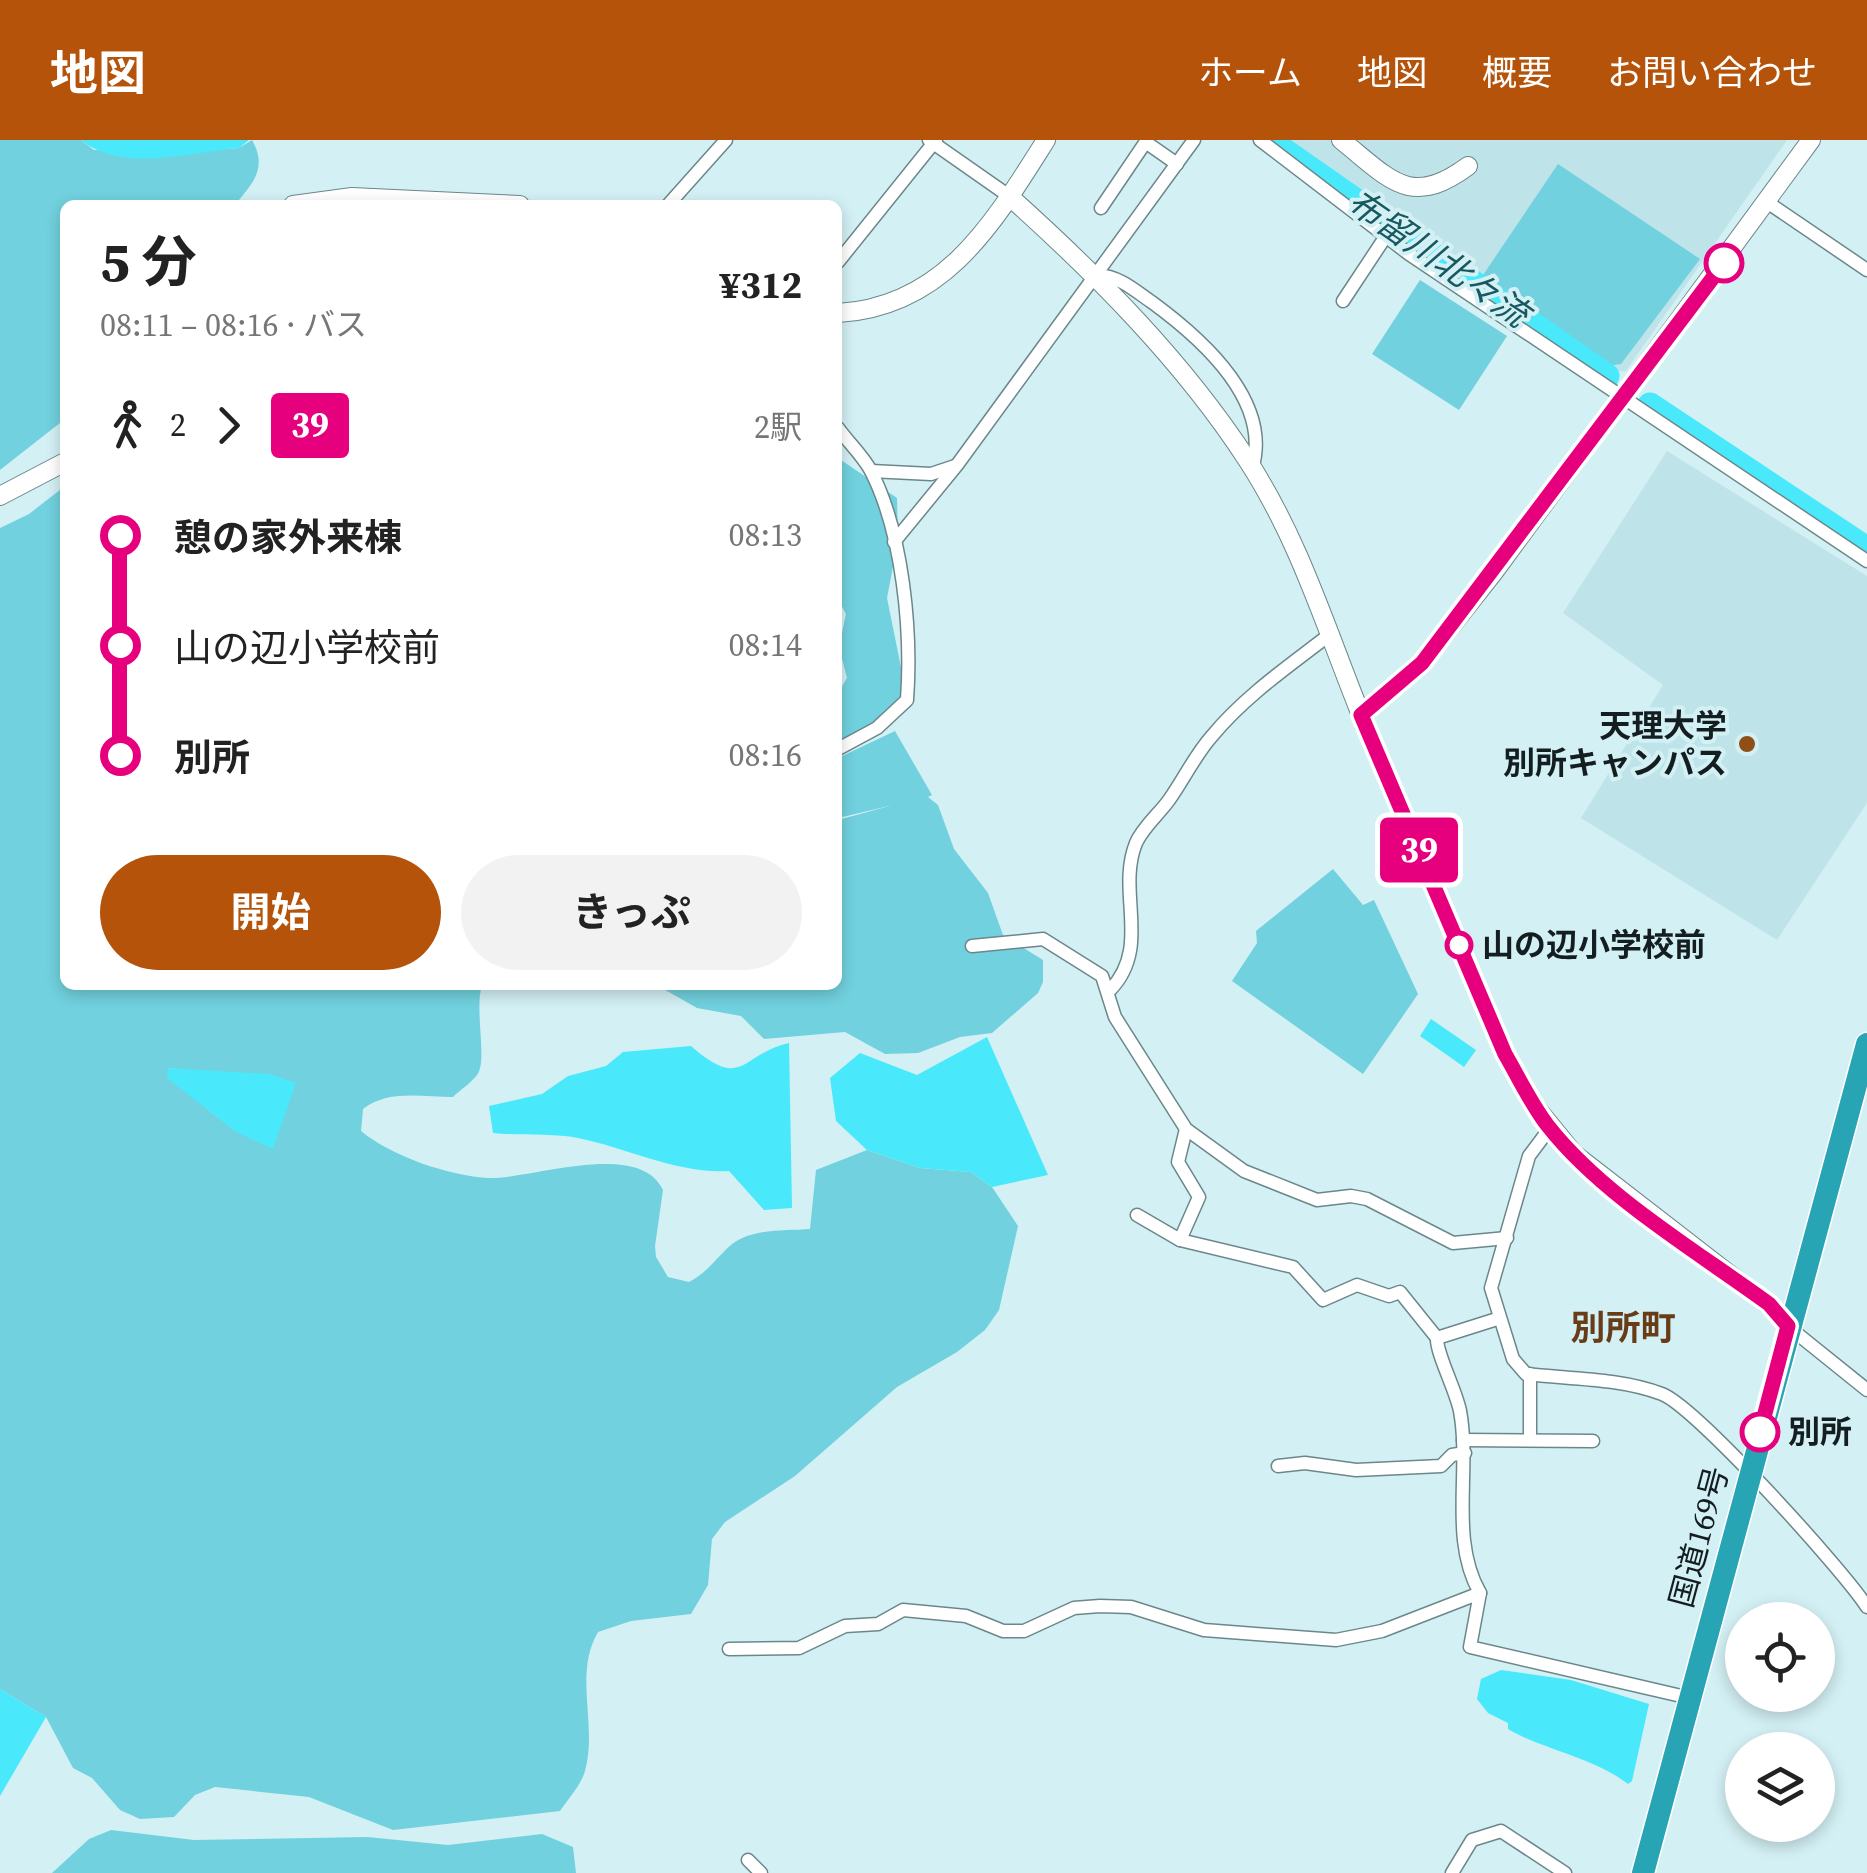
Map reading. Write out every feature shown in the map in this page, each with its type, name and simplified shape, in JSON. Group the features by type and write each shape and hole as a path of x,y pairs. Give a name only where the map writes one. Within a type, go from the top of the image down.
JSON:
{"highway":[{"name":"国道169号","path":"1643,1873 1867,1044"}],"street":[{"path":"672,200 726,140"},
{"path":"842,314 869,312 926,289 952,266 1013,191 1046,140"},
{"path":"894,542 957,465 1194,140"},
{"path":"1260,140 1386,236 1628,391 1867,561"},
{"path":"1341,140 1400,183 1418,189 1440,186 1468,166"},
{"path":"1361,715 1422,663 1811,140"},
{"path":"842,257 933,141 1013,191 1098,276 1193,388 1252,469 1294,541 1361,715 1505,1054 1550,1128 1616,1190 1769,1304 1788,1326 1867,1390"},
{"path":"1100,208 1147,141 1177,164"},
{"path":"330,200 415,200"},
{"path":"1767,202 1867,270"},
{"path":"1342,301 1386,236"},
{"path":"1098,276 1115,277 1182,324 1218,358 1244,402 1258,448 1252,469"},
{"path":"842,433 871,471 894,542 910,658 907,700 877,728 842,747"},
{"path":"0,496 60,465"},
{"path":"871,471 931,474 957,465"},
{"path":"1110,990 1124,976 1128,962 1135,917 1132,862 1137,841 1219,728 1329,635"},
{"path":"972,946 1043,939 1102,976 1110,990 1115,1017 1186,1130 1244,1171 1318,1200 1351,1196 1366,1199 1454,1243 1507,1238"},
{"path":"1550,1128 1530,1156 1507,1238 1493,1268 1490,1288 1513,1359 1530,1374 1660,1392 1676,1401 1865,1599"},
{"path":"1180,1240 1199,1197 1178,1162 1186,1130"},
{"path":"1137,1215 1180,1240 1284,1262 1323,1300 1357,1285 1389,1296 1400,1292 1437,1338 1436,1347 1450,1373 1464,1446 1466,1569 1480,1593 1470,1647 1690,1698"},
{"path":"1437,1338 1497,1318"},
{"path":"1530,1374 1530,1440"},
{"path":"1278,1466 1305,1464 1356,1470 1441,1466 1464,1446 1530,1440 1593,1441"},
{"path":"728,1649 799,1648 845,1626 878,1624 903,1610 966,1616 1003,1631 1024,1631 1074,1608 1100,1606 1131,1607 1204,1630 1336,1640 1382,1631 1480,1593"},
{"path":"1452,1873 1472,1840 1500,1830 1565,1873"},
{"path":"748,1860 761,1873"}],"shaded area":[{"path":"0,140 81,140 94,150 188,152 239,148 252,140 258,167 253,182 239,200 60,200 60,423 0,470"},
{"path":"81,140 249,140 239,148 136,159 98,150"},
{"path":"1279,140 1787,140 1626,371 1608,372"},
{"path":"1558,164 1700,259 1621,364 1608,366 1479,281"},
{"path":"1420,280 1507,336 1459,410 1372,354"},
{"name":"天理大学 別所キャンパス","path":"1667,451 1867,576 1867,803 1777,940 1581,818 1663,685 1563,613"},
{"path":"842,461 897,498 898,540 887,598 906,692 896,712 842,741 842,686 847,678 842,633 846,614 842,606"},
{"path":"60,490 60,990 481,990 481,1059 477,1075 453,1097 406,1096 373,1103 363,1109 361,1131 404,1156 473,1176 508,1177 609,1164 632,1167 650,1175 663,1190 655,1246 656,1257 668,1277 689,1282 731,1245 749,1236 810,1229 816,1170 867,1150 920,1168 971,1172 992,1187 1018,1226 999,1310 985,1330 957,1352 897,1387 795,1476 725,1522 712,1539 708,1585 691,1614 631,1621 598,1632 587,1665 589,1736 585,1771 560,1811 393,1830 309,1797 215,1787 195,1795 174,1817 140,1819 120,1810 92,1778 73,1768 46,1717 0,1689 0,528 29,514","holes":["169,1068 213,1073 273,1148 215,1116"]},
{"path":"895,731 932,795 928,797 938,805 954,849 988,893 1003,935 1043,960 1043,982 1038,993 992,1033 960,1037 918,1053 885,1054 845,1032 764,1039 741,1016 697,1008 665,990 842,990 842,819 893,805 842,817 842,756"},
{"path":"1333,869 1363,905 1374,900 1418,994 1363,1074 1232,981 1257,943 1256,931"},
{"path":"1431,1019 1476,1050 1464,1067 1420,1036"},
{"path":"987,1037 1048,1175 992,1187 971,1172 920,1168 867,1150 836,1121 830,1078 860,1053 917,1075"},
{"path":"789,1043 792,1208 764,1210 729,1171 672,1165 578,1138 493,1133 489,1106 542,1094 568,1076 606,1066 623,1052 691,1046 708,1060 732,1068"},
{"path":"168,1068 270,1074 296,1083 273,1149 236,1132 167,1078"},
{"path":"1501,1670 1571,1680 1649,1704 1632,1781 1628,1784 1599,1767 1521,1736 1508,1729 1508,1723 1488,1713 1477,1699 1481,1679"},
{"path":"0,1689 46,1717 0,1796"},
{"path":"111,1830 194,1840 367,1837 448,1845 542,1834 573,1847 576,1873 52,1873 89,1839"}],"waterway":[{"name":"布留川北々流","path":"1269,140 1607,376"},
{"name":"布留川北々流","path":"1650,405 1867,549"}],"bus line":[{"name":"39","path":"1724,263 1422,663 1361,715 1505,1054 1530,1100 1574,1154 1769,1304 1788,1326 1760,1432"}],"place":[{"name":"天理大学 別所キャンパス","path":"1747,744"},
{"name":"山の辺小学校前","path":"1459,945"},
{"name":"別所","path":"1760,1432"}],"district":[{"name":"別所町","path":"1623,1328"}]}
